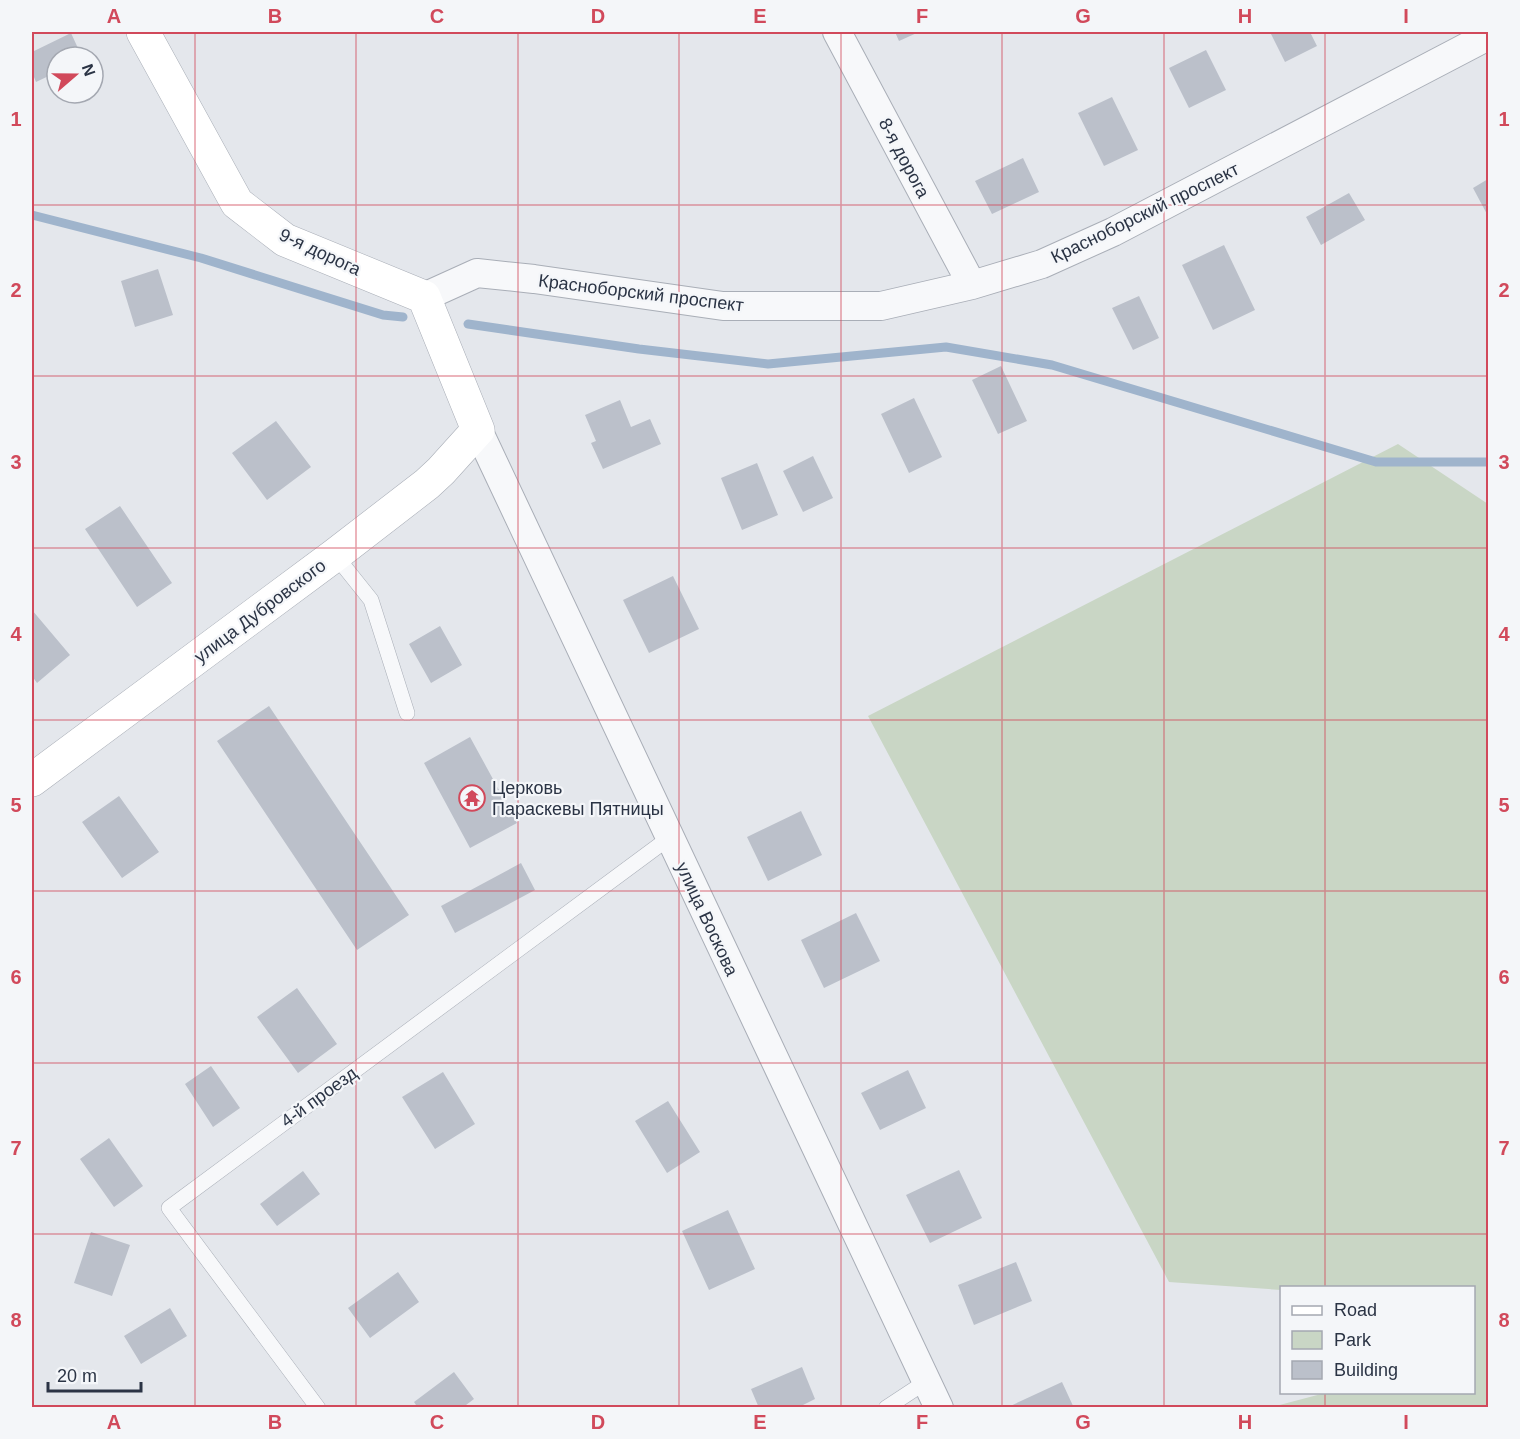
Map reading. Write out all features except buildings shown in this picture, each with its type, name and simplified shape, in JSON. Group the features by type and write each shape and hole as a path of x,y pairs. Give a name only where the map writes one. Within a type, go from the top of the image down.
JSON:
{"street":[{"name":"9-я дорога","path":"143,32 237,203 285,240 424,297"},
{"name":"8-я дорога","path":"837,32 972,285"},
{"name":"Красноборский проспект","path":"424,297 477,273 723,306 881,306 972,285 1042,264 1113,232 1488,36"},
{"path":"424,297 478,430"},
{"name":"улица Дубровского","path":"32,780 335,555 441,471 478,430"},
{"name":"улица Воскова","path":"478,430 939,1407"}],"lane":[{"path":"335,555 371,600 407,713"},
{"name":"4-й проезд","path":"318,1407 169,1208 669,838"},
{"path":"886,1407 927,1381"}],"green space":[{"path":"1398,444 1488,504 1488,1407 1272,1407 1321,1394 1475,1394 1475,1286 1280,1286 1280,1290 1169,1282 868,716"}],"waterway":[{"path":"32,215 201,258 383,315 403,317"},
{"path":"468,324 639,349 768,364 946,347 1052,365 1376,462 1488,462"}],"place":[{"name":"Церковь Параскевы Пятницы","path":"472,798"}]}
